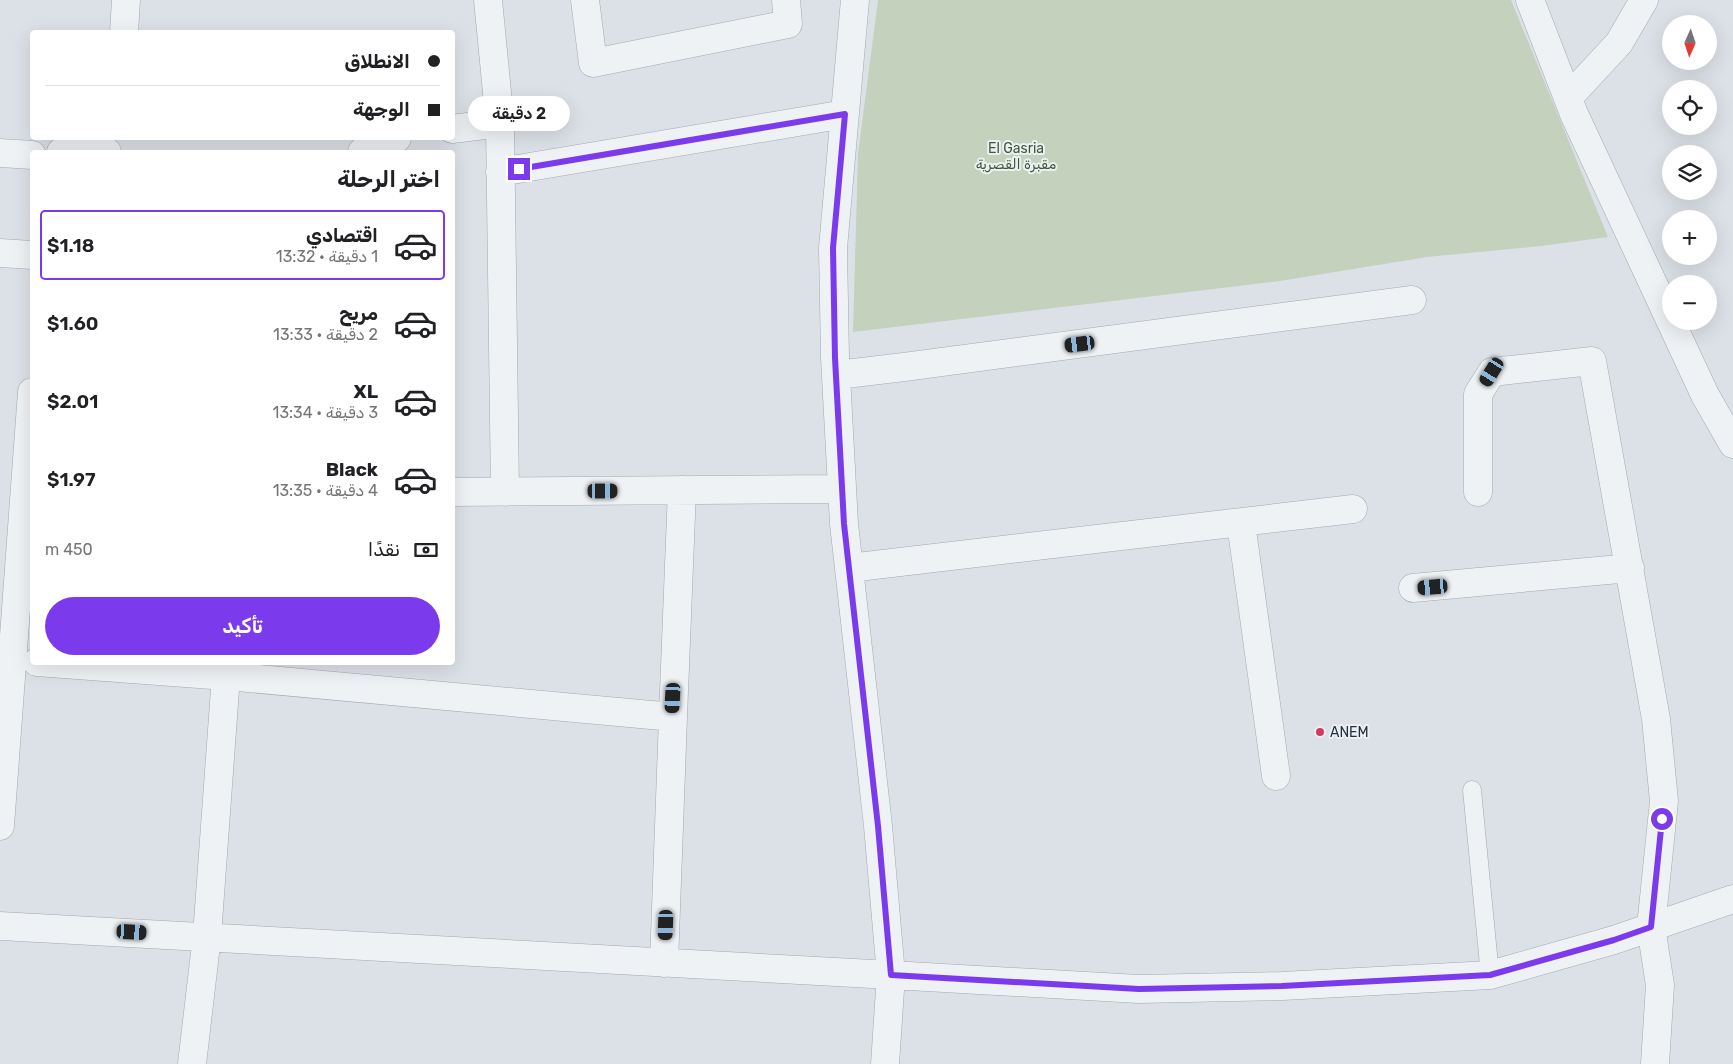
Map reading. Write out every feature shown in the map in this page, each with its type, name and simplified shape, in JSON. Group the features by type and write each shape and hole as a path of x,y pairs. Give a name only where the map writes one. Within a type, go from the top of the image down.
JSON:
{"street":[{"path":"124,30 126,0"},
{"path":"488,0 500,123 504,492"},
{"path":"585,0 593,63 788,24 786,0"},
{"path":"855,0 833,248 836,375 844,524 878,826 891,975 885,1064"},
{"path":"1530,0 1568,98 1705,395 1733,444"},
{"path":"1568,98 1619,43 1644,0"},
{"path":"500,172 845,114"},
{"path":"455,129 500,123"},
{"path":"367,150 392,140"},
{"path":"64,150 74,143 95,143 105,146"},
{"path":"0,152 30,155"},
{"path":"0,253 30,255"},
{"path":"836,375 1412,300"},
{"path":"1478,492 1478,394 1492,372 1592,361 1656,719 1664,801 1651,927 1660,985 1655,1064"},
{"path":"455,492 842,489"},
{"path":"664,963 682,490"},
{"path":"0,826 27,662 30,500"},
{"path":"849,568 1353,509"},
{"path":"1241,522 1276,776"},
{"path":"1413,588 1630,568"},
{"path":"113,665 227,669 672,717"},
{"path":"192,1064 207,936 227,669"},
{"path":"0,926 1139,989 1282,986 1490,975 1614,940 1733,899"}],"lane":[{"path":"1472,790 1490,975"}],"green space":[{"name":"El Gasria مقبرة القصرية","path":"878,0 1511,0 1608,237 1541,246 1427,257 1280,281 853,332 858,154"}],"place":[{"name":"ANEM","path":"1320,732"}],"route":[{"path":"519,169 845,114 833,248 835,358 844,524 878,826 891,975 1139,989 1282,986 1490,975 1614,940 1651,927 1662,819"}]}
